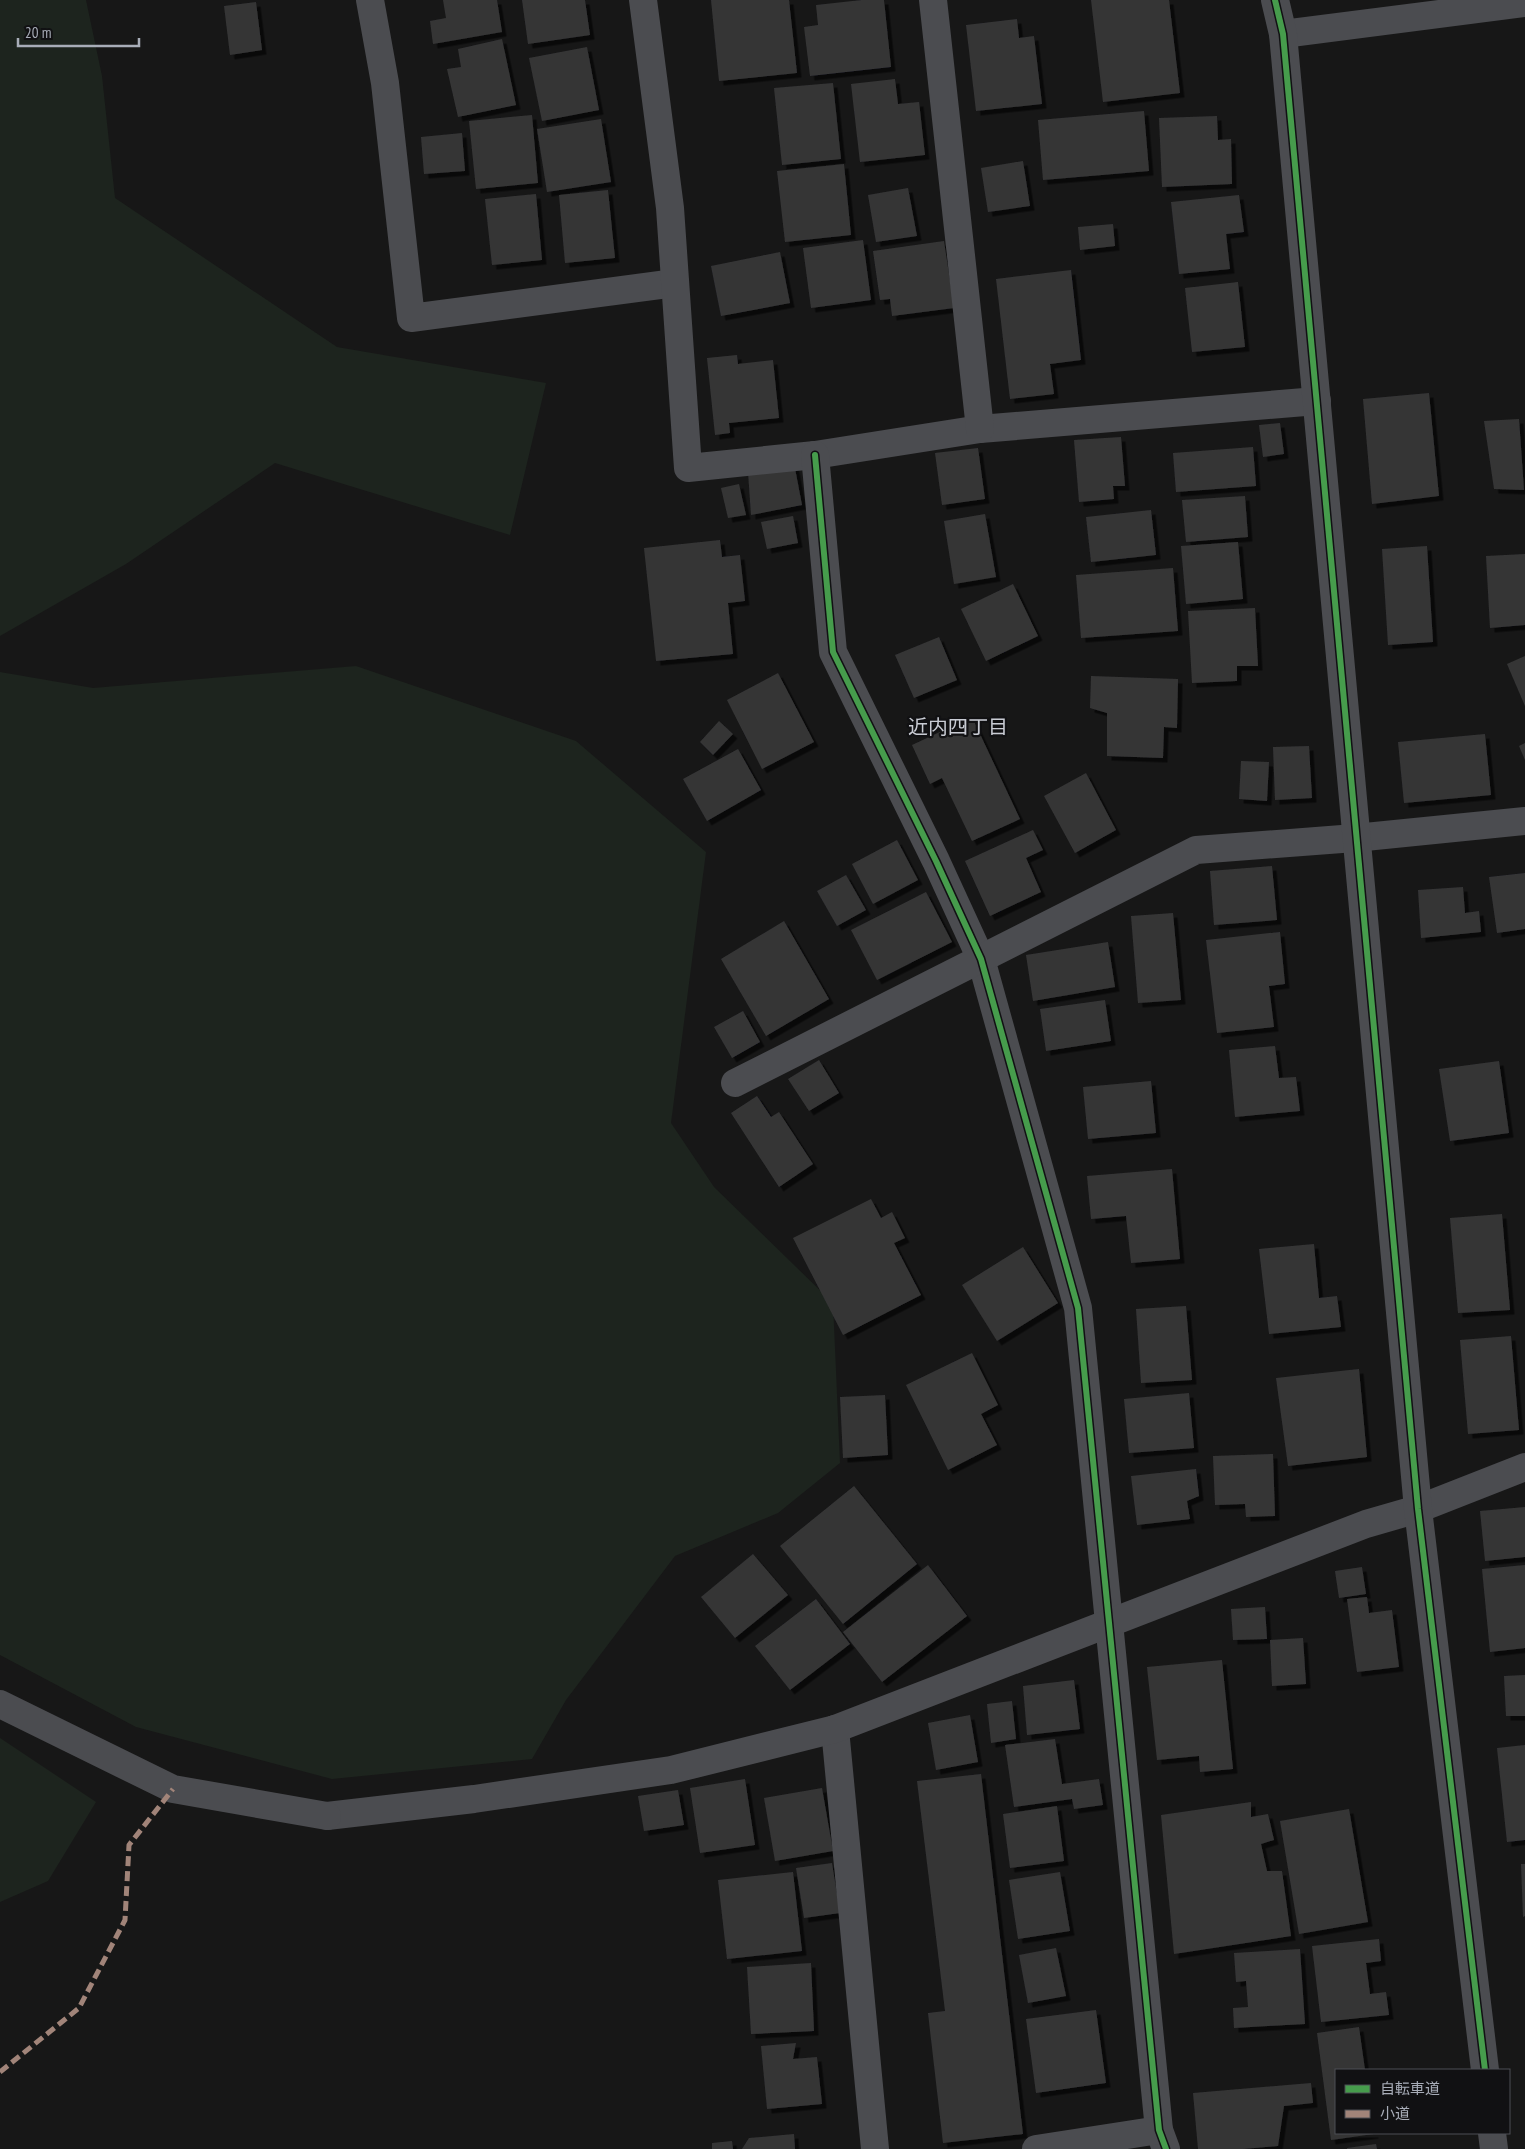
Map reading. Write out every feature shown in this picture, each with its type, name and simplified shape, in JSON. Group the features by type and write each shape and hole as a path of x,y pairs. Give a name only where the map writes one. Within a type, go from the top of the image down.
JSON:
{"street":[{"path":"370,0 385,83 411,318 675,283"},
{"path":"642,0 670,208 688,468 815,456 980,429 1317,401"},
{"path":"933,0 980,429"},
{"path":"1274,0 1282,34 1418,1509 1485,2069"},
{"path":"1282,34 1525,3"},
{"path":"815,456 833,652 936,861 981,959 1078,1308 1162,2139 1036,2149"},
{"path":"736,1083 1196,850 1355,838 1525,821"},
{"path":"0,1704 173,1789 326,1816 474,1798 671,1770 835,1729 1366,1524 1418,1509 1525,1466"},
{"path":"835,1729 875,2149"},
{"path":"1492,2134 1494,2149"}],"shaded area":[{"path":"0,0 86,0 102,76 115,198 337,347 546,383 510,535 275,463 126,564 0,636"},
{"path":"356,666 576,741 706,852 671,1123 714,1187 833,1303 840,1463 778,1513 675,1556 566,1700 532,1759 332,1779 136,1727 0,1655 0,672 93,688"},
{"path":"0,1738 96,1802 48,1881 0,1902"}],"building":[{"path":"443,0 497,0 502,32 433,44 430,21 446,18"},
{"path":"522,0 585,0 590,35 528,44"},
{"path":"711,0 789,0 797,73 719,81"},
{"path":"862,0 884,0 891,67 810,76 804,27 818,25 816,5"},
{"path":"1091,0 1169,0 1180,93 1103,102"},
{"path":"256,2 262,50 230,55 224,6"},
{"path":"1017,19 1019,38 1034,36 1042,104 976,111 966,25"},
{"path":"502,39 516,105 458,117 447,69 461,67 458,49"},
{"path":"587,47 599,110 542,121 529,58"},
{"path":"895,79 898,104 919,102 925,155 860,162 851,84"},
{"path":"833,83 841,159 782,165 774,88"},
{"path":"1144,111 1149,171 1043,180 1038,120"},
{"path":"532,115 538,183 476,189 469,121"},
{"path":"1217,116 1218,140 1231,139 1232,184 1162,187 1159,118"},
{"path":"601,119 611,182 547,192 537,129"},
{"path":"462,133 465,171 424,174 421,137"},
{"path":"1023,161 1030,206 988,212 981,168"},
{"path":"844,164 851,235 785,242 777,171"},
{"path":"908,188 917,236 876,242 868,195"},
{"path":"608,190 615,258 565,263 559,195"},
{"path":"536,194 542,260 492,265 485,199"},
{"path":"1239,195 1244,232 1226,234 1230,269 1179,274 1171,202"},
{"path":"1113,224 1115,246 1080,250 1078,227"},
{"path":"863,240 871,300 811,308 803,248"},
{"path":"944,241 954,308 892,316 890,299 880,300 873,251"},
{"path":"780,252 790,303 721,316 711,266"},
{"path":"1071,270 1081,360 1050,364 1054,394 1010,399 996,279"},
{"path":"1238,282 1245,347 1192,352 1185,288"},
{"path":"737,355 738,364 773,360 779,418 729,423 730,433 715,435 707,358"},
{"path":"1429,393 1439,496 1372,504 1363,399"},
{"path":"1519,419 1524,490 1494,489 1484,421"},
{"path":"1280,423 1284,454 1263,457 1259,425"},
{"path":"1121,437 1125,486 1113,486 1114,499 1079,502 1074,440"},
{"path":"1253,447 1256,486 1176,492 1173,453"},
{"path":"978,448 985,499 942,505 935,453"},
{"path":"794,463 802,505 751,515 748,472"},
{"path":"739,484 746,515 728,518 721,488"},
{"path":"1245,496 1248,537 1186,542 1182,500"},
{"path":"1151,510 1156,555 1091,562 1086,517"},
{"path":"985,514 996,577 954,584 944,521"},
{"path":"793,516 798,543 767,549 761,522"},
{"path":"720,540 722,557 740,555 745,601 728,603 733,654 656,661 644,548"},
{"path":"1238,542 1243,599 1186,604 1181,546"},
{"path":"1427,546 1433,642 1388,645 1382,549"},
{"path":"1525,554 1525,625 1490,628 1486,556"},
{"path":"1173,568 1178,631 1081,638 1076,575"},
{"path":"1013,584 1038,636 986,661 961,609"},
{"path":"1255,608 1258,666 1237,666 1237,681 1192,683 1188,611"},
{"path":"939,637 957,680 914,698 895,655"},
{"path":"1525,656 1525,706 1507,664"},
{"path":"778,673 814,742 762,769 727,700"},
{"path":"1091,676 1178,679 1177,728 1164,727 1163,758 1107,756 1107,713 1090,708"},
{"path":"972,717 1020,819 972,841 942,778 930,784 912,745"},
{"path":"719,721 733,734 713,755 700,742"},
{"path":"1485,734 1491,795 1404,803 1398,742"},
{"path":"1525,743 1525,760 1519,746"},
{"path":"1309,746 1312,798 1275,800 1273,747"},
{"path":"738,749 761,790 707,821 683,779"},
{"path":"1241,761 1269,762 1267,801 1239,799"},
{"path":"1086,773 1116,830 1075,853 1044,796"},
{"path":"1033,830 1043,850 1026,858 1041,892 990,916 965,861"},
{"path":"897,840 918,880 873,904 852,864"},
{"path":"1272,866 1277,920 1214,925 1210,871"},
{"path":"1525,873 1525,929 1497,933 1489,877"},
{"path":"846,875 866,910 837,926 817,891"},
{"path":"1463,887 1465,913 1479,911 1481,932 1421,938 1418,890"},
{"path":"926,892 952,942 877,980 851,930"},
{"path":"1173,913 1181,1000 1138,1003 1131,916"},
{"path":"784,921 829,999 766,1036 721,959"},
{"path":"1280,932 1285,984 1269,986 1274,1027 1217,1033 1206,940"},
{"path":"1108,942 1115,987 1033,1001 1026,955"},
{"path":"1105,1000 1111,1041 1046,1051 1040,1009"},
{"path":"743,1011 760,1042 732,1058 714,1027"},
{"path":"1275,1046 1279,1078 1296,1077 1300,1111 1235,1117 1229,1050"},
{"path":"819,1060 839,1093 809,1111 788,1079"},
{"path":"1499,1061 1509,1133 1450,1141 1439,1069"},
{"path":"1151,1081 1156,1133 1088,1139 1083,1087"},
{"path":"757,1096 771,1117 779,1112 813,1164 779,1187 731,1113"},
{"path":"1172,1169 1180,1259 1131,1263 1126,1216 1091,1219 1087,1176"},
{"path":"871,1199 881,1218 892,1212 905,1238 894,1243 921,1295 843,1335 793,1238"},
{"path":"1502,1214 1510,1310 1458,1313 1450,1218"},
{"path":"1314,1244 1319,1298 1337,1296 1341,1327 1269,1334 1259,1249"},
{"path":"1023,1247 1058,1303 997,1341 962,1285"},
{"path":"1186,1306 1192,1380 1141,1383 1136,1309"},
{"path":"1511,1336 1519,1430 1468,1434 1460,1340"},
{"path":"972,1353 998,1405 981,1414 997,1445 948,1470 906,1385"},
{"path":"1359,1369 1367,1457 1288,1466 1276,1378"},
{"path":"1189,1393 1194,1448 1129,1453 1124,1399"},
{"path":"885,1395 888,1455 843,1458 840,1397"},
{"path":"1273,1454 1275,1516 1246,1517 1245,1504 1215,1505 1213,1456"},
{"path":"1196,1469 1199,1496 1187,1501 1190,1519 1137,1525 1131,1476"},
{"path":"854,1486 917,1564 843,1624 780,1546"},
{"path":"1525,1507 1525,1557 1485,1561 1480,1511"},
{"path":"753,1554 788,1595 735,1638 701,1597"},
{"path":"928,1565 967,1616 882,1682 843,1632"},
{"path":"1525,1565 1525,1648 1490,1652 1482,1569"},
{"path":"1362,1567 1366,1594 1339,1598 1335,1571"},
{"path":"1367,1597 1369,1613 1392,1610 1399,1667 1357,1672 1347,1599"},
{"path":"816,1599 850,1644 790,1690 755,1646"},
{"path":"1265,1607 1267,1639 1233,1640 1231,1609"},
{"path":"1303,1638 1306,1684 1272,1686 1270,1640"},
{"path":"1222,1660 1233,1769 1200,1772 1199,1756 1157,1760 1147,1667"},
{"path":"1525,1675 1525,1716 1506,1716 1504,1676"},
{"path":"1074,1680 1080,1729 1027,1735 1023,1686"},
{"path":"1012,1701 1016,1739 991,1743 987,1704"},
{"path":"970,1715 978,1762 936,1770 928,1723"},
{"path":"1055,1739 1062,1784 1099,1779 1103,1805 1074,1809 1072,1799 1014,1807 1005,1745"},
{"path":"1525,1745 1525,1840 1507,1842 1497,1748"},
{"path":"981,1774 1023,2134 943,2143 928,2013 945,2011 917,1781"},
{"path":"745,1779 755,1845 700,1853 690,1788"},
{"path":"822,1788 833,1851 775,1861 764,1798"},
{"path":"678,1790 684,1825 644,1831 638,1796"},
{"path":"1251,1802 1251,1817 1268,1814 1274,1840 1261,1844 1267,1871 1282,1871 1291,1936 1174,1954 1161,1815"},
{"path":"1057,1806 1064,1861 1010,1868 1003,1814"},
{"path":"1349,1809 1368,1922 1299,1934 1280,1821"},
{"path":"832,1863 840,1913 804,1918 796,1868"},
{"path":"1521,1864 1525,1864 1525,1916 1523,1917"},
{"path":"793,1872 802,1951 727,1959 718,1880"},
{"path":"1060,1872 1070,1931 1018,1939 1009,1880"},
{"path":"1379,1939 1381,1961 1366,1963 1370,1994 1386,1992 1389,2015 1321,2022 1312,1946"},
{"path":"1056,1948 1066,1996 1028,2003 1019,1955"},
{"path":"1300,1949 1305,2024 1234,2028 1233,2008 1248,2007 1246,1981 1236,1982 1234,1953"},
{"path":"811,1963 814,2031 751,2034 747,1967"},
{"path":"1096,2010 1106,2083 1036,2093 1026,2019"},
{"path":"1359,2027 1365,2069 1335,2069 1335,2134 1374,2134 1331,2140 1317,2033"},
{"path":"796,2043 793,2059 817,2057 822,2104 767,2109 761,2046"},
{"path":"1311,2083 1313,2103 1284,2106 1278,2146 1243,2149 1198,2149 1193,2093"},
{"path":"794,2134 795,2149 742,2149 749,2138"},
{"path":"732,2141 733,2149 712,2149 712,2143"},
{"path":"1376,2144 1377,2149 1347,2149 1347,2148"}],"marked path":[{"path":"0,2072 79,2008 125,1920 129,1845 173,1789"}],"cycle path":[{"path":"1275,0 1283,34 1418,1509 1485,2069"},
{"path":"815,455 833,652 936,861 981,959 1078,1308 1159,2130 1166,2149"}],"district":[{"name":"近内四丁目","path":"958,727"}]}
